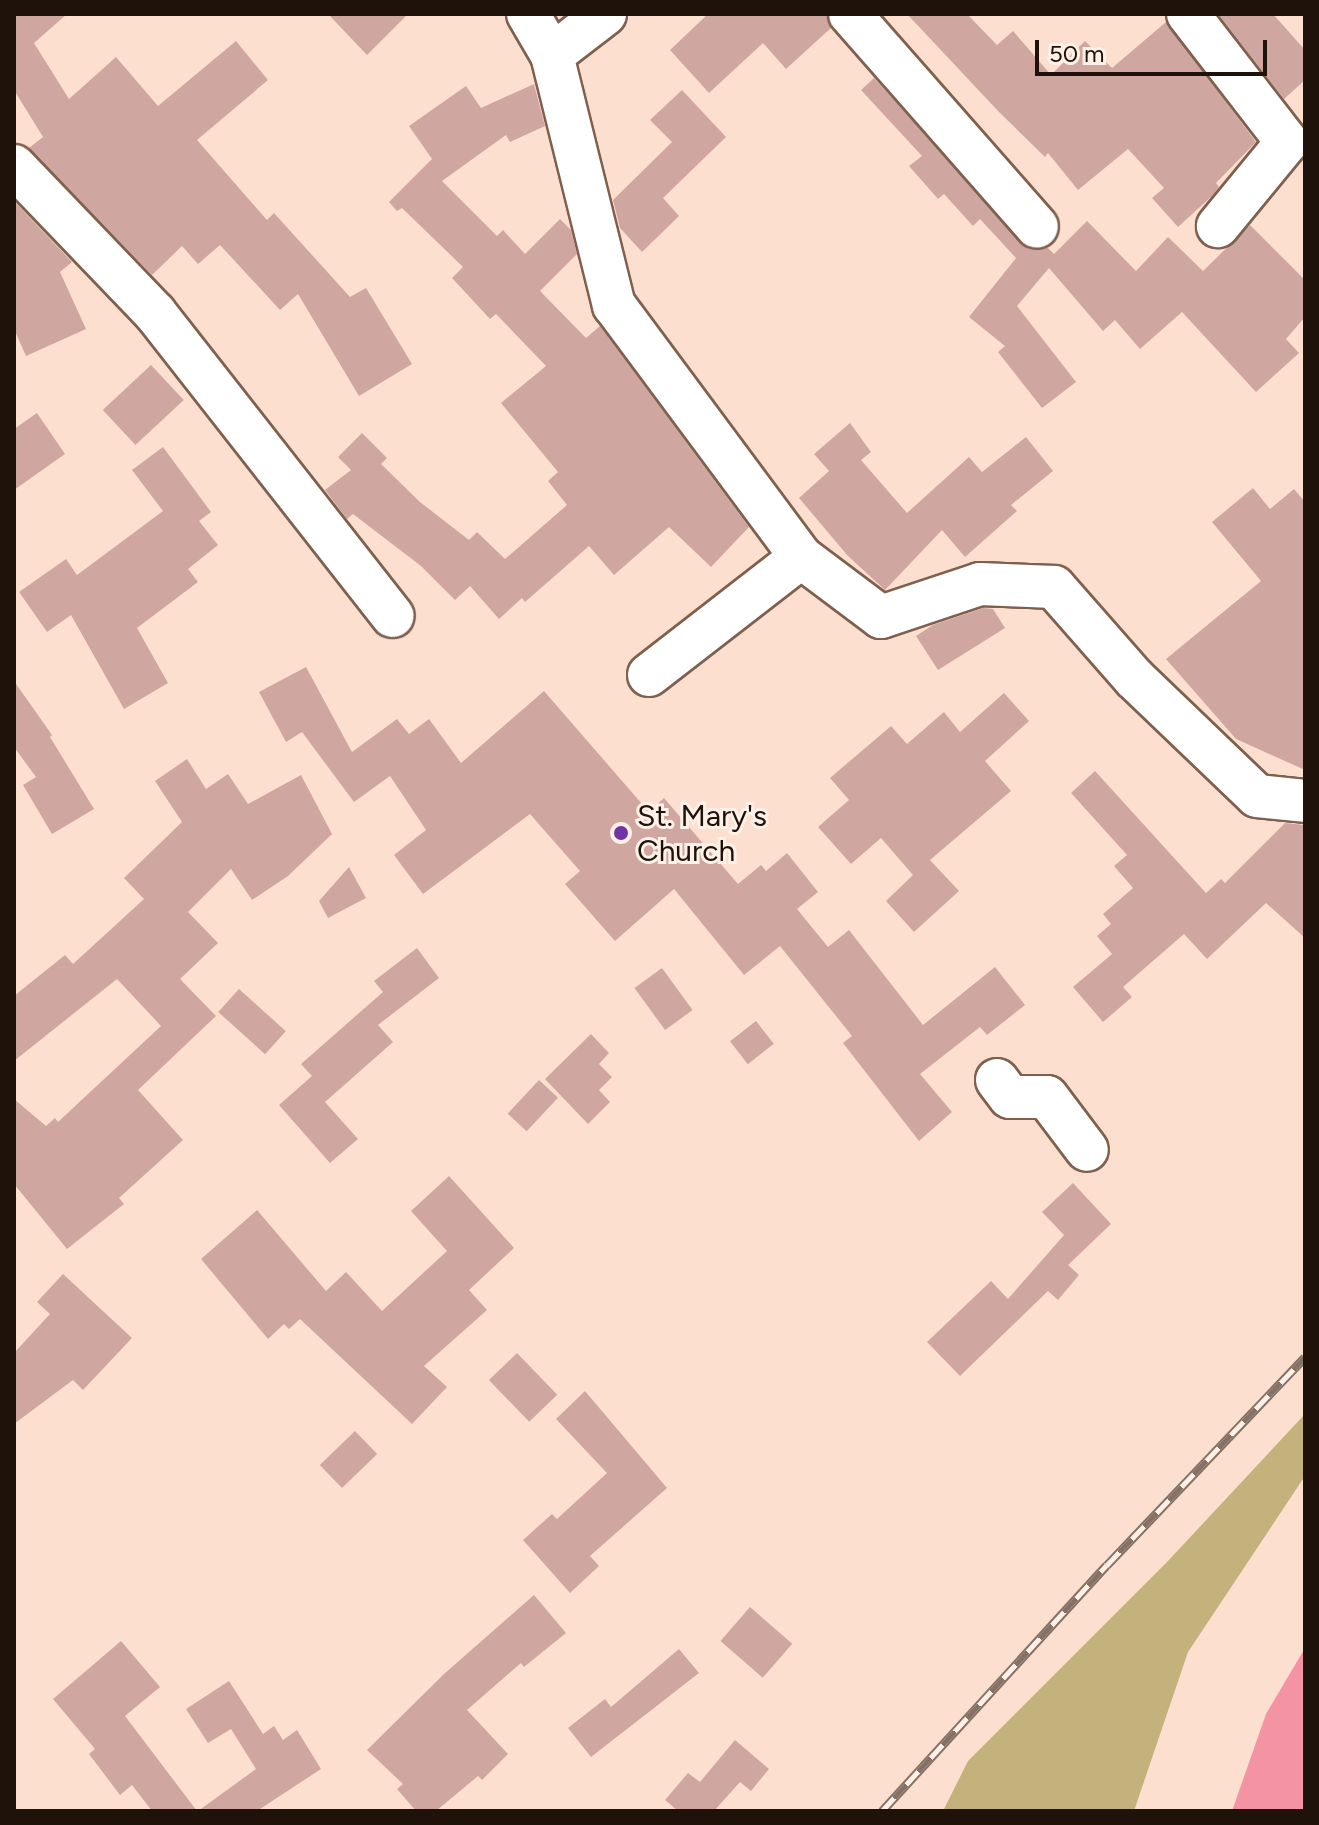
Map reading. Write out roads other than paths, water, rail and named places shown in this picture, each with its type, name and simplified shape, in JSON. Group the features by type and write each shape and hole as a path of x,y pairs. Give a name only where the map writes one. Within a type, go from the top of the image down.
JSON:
{"street":[{"path":"528,14 552,55 614,305 801,557 881,617 980,584 1054,587 1134,678 1257,796 1305,801"},
{"path":"552,55 605,14"},
{"path":"850,14 1037,227"},
{"path":"1188,14 1287,142 1218,226"},
{"path":"14,166 155,313 393,616"},
{"path":"649,675 801,557"},
{"path":"997,1080 1010,1097 1047,1097 1087,1150"}],"railway":[{"path":"882,1811 1107,1565 1305,1357"}],"place":[{"name":"St. Mary's Church","path":"621,833"}]}
